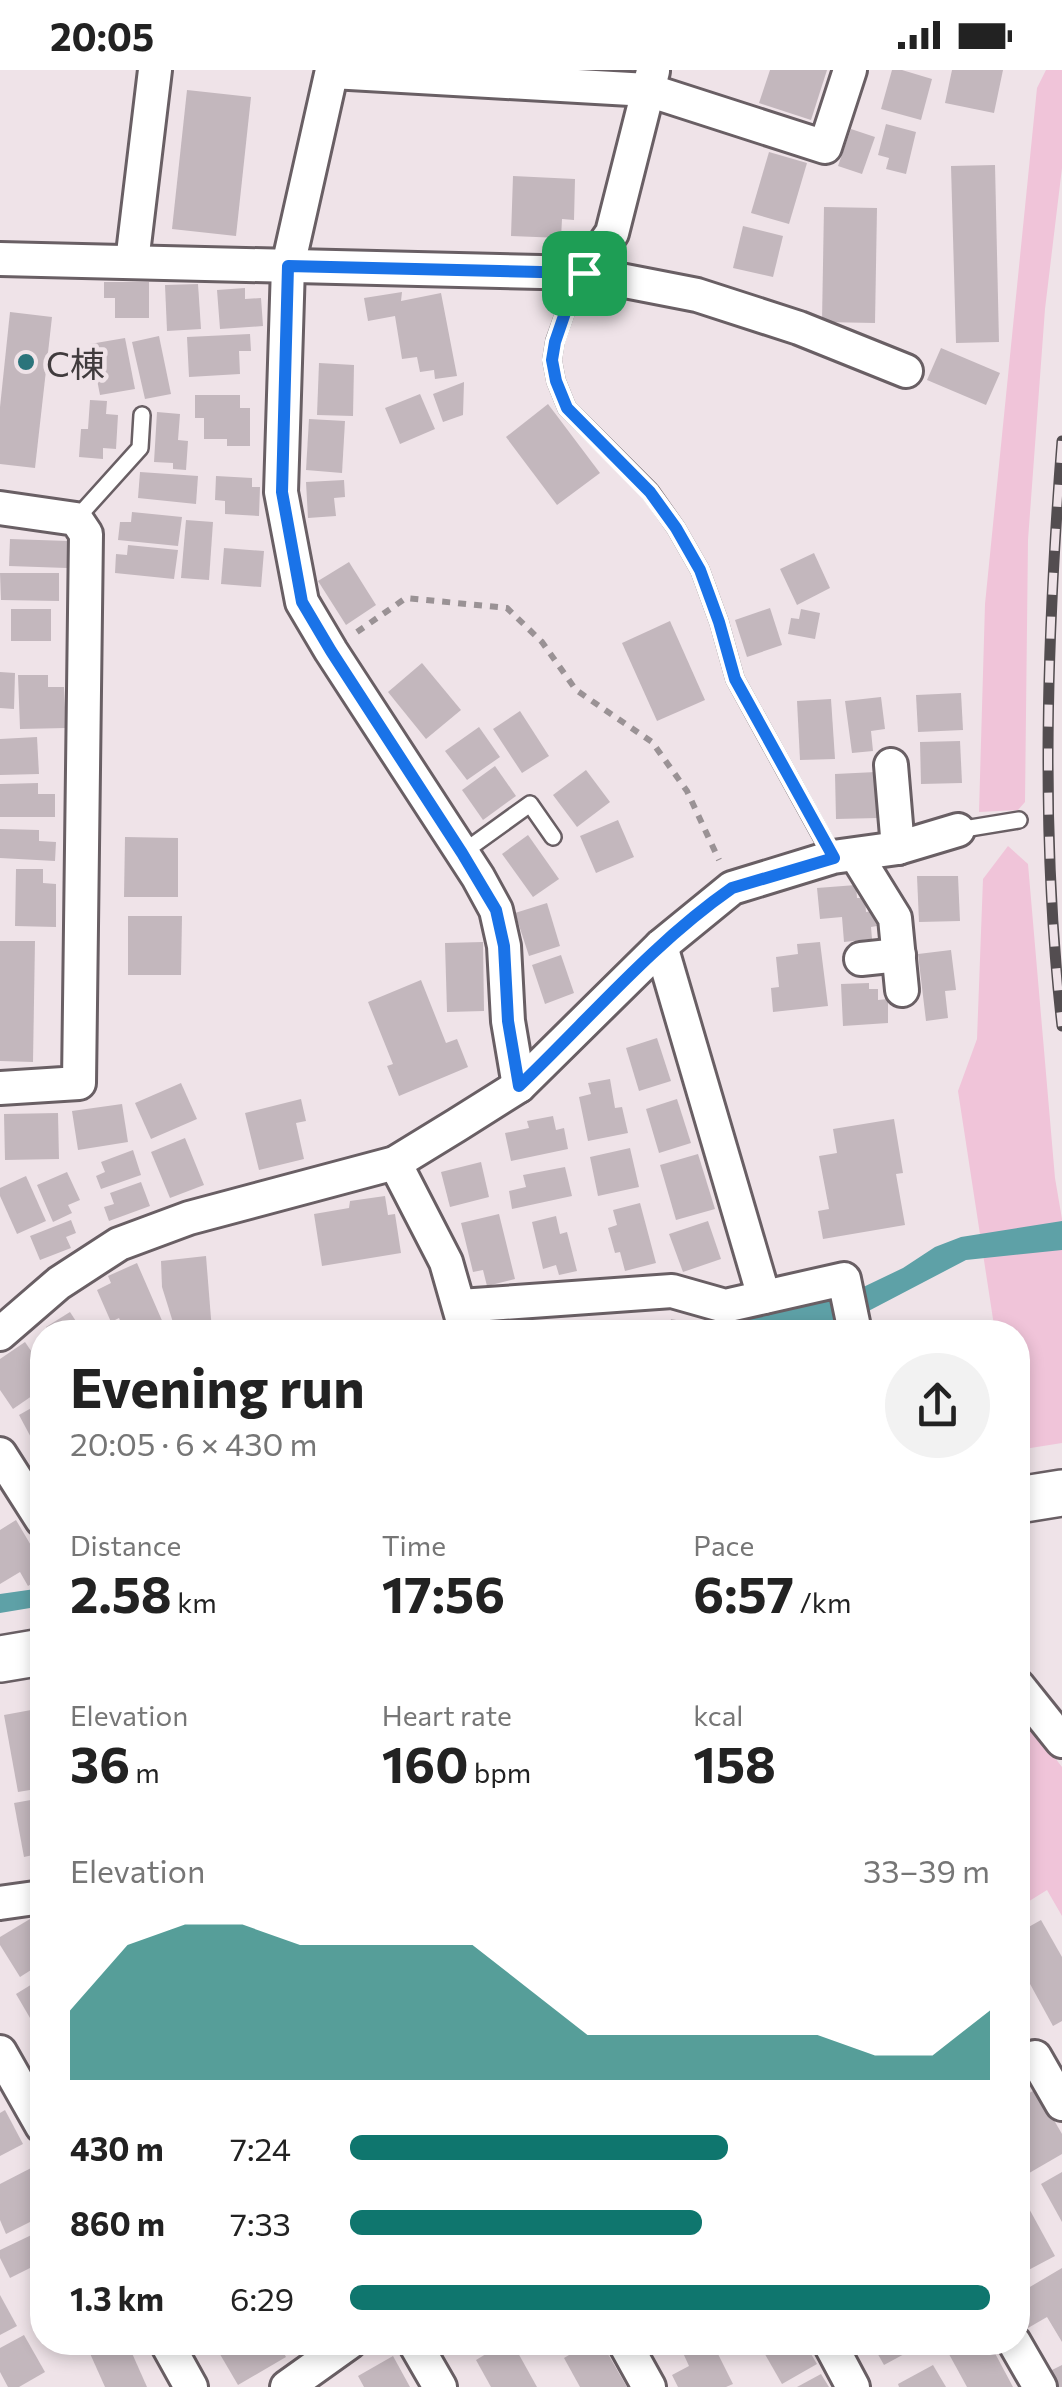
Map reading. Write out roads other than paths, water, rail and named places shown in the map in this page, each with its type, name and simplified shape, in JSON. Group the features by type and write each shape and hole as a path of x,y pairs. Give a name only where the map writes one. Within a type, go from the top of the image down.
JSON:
{"street":[{"path":"132,262 155,70"},
{"path":"519,1086 508,1021 504,946 496,910 302,602 282,492 288,266 332,71 650,80 824,146 850,70"},
{"path":"584,273 612,233 650,80"},
{"path":"0,259 584,273 697,295 799,328 906,372"},
{"path":"0,508 76,519 86,534 79,1083 0,1088"},
{"path":"891,765 898,848"},
{"path":"0,1334 59,1283 119,1244 189,1218 395,1162 519,1086 661,946 732,888 958,830"},
{"path":"845,856 895,918 902,990"},
{"path":"661,946 764,1297"},
{"path":"862,958 899,955"},
{"path":"395,1162 446,1262 463,1320 672,1292 725,1306 844,1279 853,1320"},
{"path":"0,1454 30,1501"},
{"path":"1030,1498 1062,1492"},
{"path":"0,1659 30,1654"},
{"path":"1030,1701 1062,1741"},
{"path":"0,1903 30,1899"},
{"path":"0,2052 30,2105"},
{"path":"1030,2061 1036,2058 1062,2104"},
{"path":"173,2355 191,2387"},
{"path":"287,2387 332,2355"},
{"path":"422,2355 440,2387"},
{"path":"631,2355 649,2387"},
{"path":"836,2355 853,2387"},
{"path":"1022,2355 1040,2387"}],"lane":[{"path":"584,273 566,310 552,360 567,408 650,492 684,542 700,570 735,679 845,856"},
{"path":"76,519 140,448 142,415"},
{"path":"462,853 530,804 553,837"},
{"path":"958,830 1019,820"}],"water":[{"path":"1062,1221 1062,1250 966,1260 857,1317 745,1320 774,1309 818,1303 855,1291 961,1237"},
{"path":"30,1590 30,1608 0,1613 0,1594"}],"railway":[{"path":"1062,441 1048,734 1051,880 1062,1026"}],"place":[{"name":"C棟","path":"26,362"}]}
